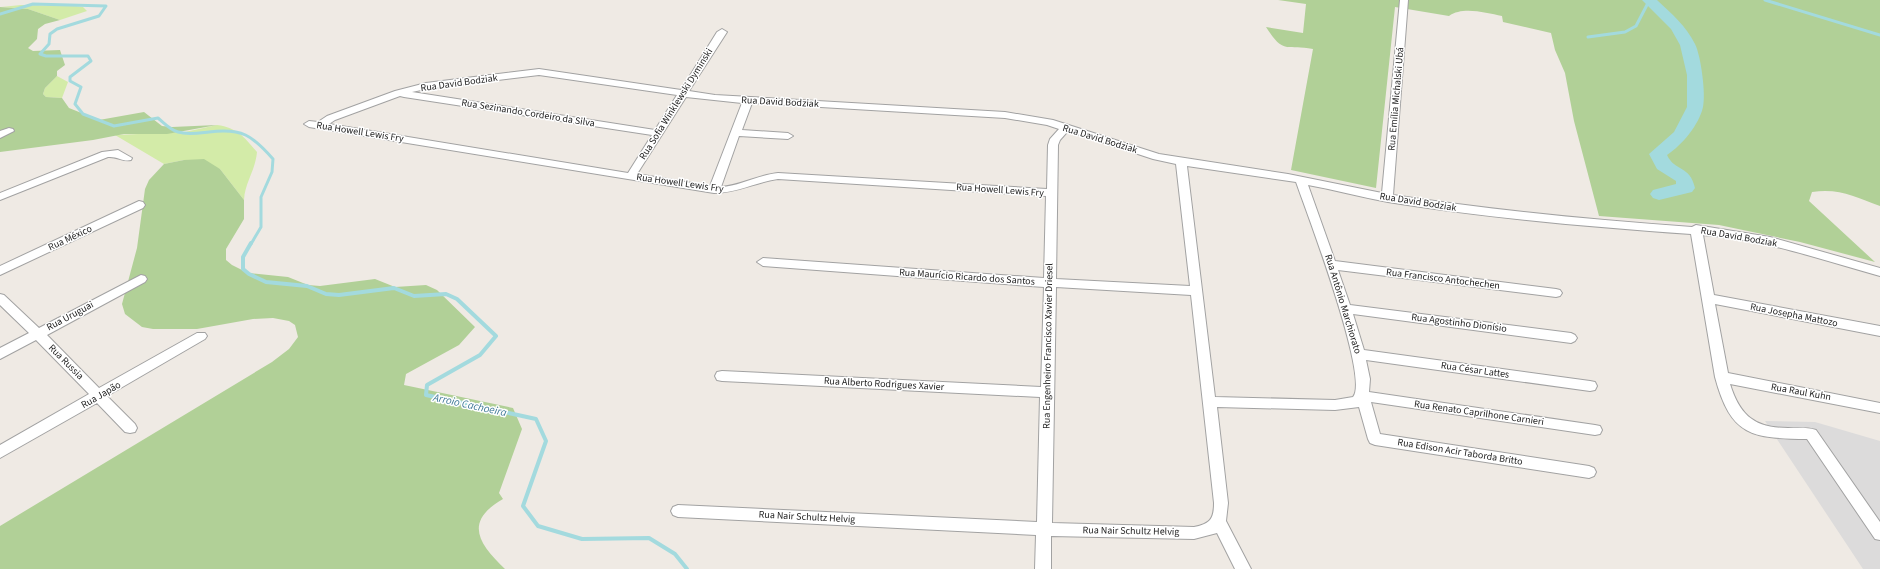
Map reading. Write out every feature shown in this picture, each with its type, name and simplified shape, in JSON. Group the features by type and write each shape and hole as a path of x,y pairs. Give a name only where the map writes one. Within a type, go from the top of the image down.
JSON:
{"street":[{"name":"Rua Emília Michalski Ubá","path":"1387,198 1404,0"},
{"name":"Rua Sofia Winklewski Dyminski","path":"631,176 722,32"},
{"name":"Rua David Bodziak","path":"321,125 330,118 398,93 430,86 539,72 683,93 748,100 1011,116 1038,119 1181,162 1301,180 1387,198 1440,206 1612,225 1696,229 1729,233 1770,241 1880,272"},
{"name":"Rua Sezinando Cordeiro da Silva","path":"398,93 658,133"},
{"path":"714,190 748,100"},
{"name":"Rua Howell Lewis Fry","path":"309,124 714,190 734,189 765,178 778,176 1052,193"},
{"name":"Rua Engenheiro Francisco Xavier Driesel","path":"1043,569 1053,145 1055,139 1064,128"},
{"path":"736,133 788,136"},
{"path":"0,197 106,154 118,154 127,158"},
{"path":"1181,162 1221,503 1219,522 1243,569"},
{"name":"Rua Antônio Marchiorato","path":"1301,180 1346,309 1359,354 1363,379 1362,396"},
{"name":"Rua México","path":"0,271 139,206"},
{"path":"1696,229 1722,377 1725,389 1733,407 1739,415 1755,429 1765,432 1811,434 1880,534"},
{"name":"Rua Maurício Ricardo dos Santos","path":"763,262 1050,283 1196,291"},
{"name":"Rua Francisco Antochechen","path":"1331,265 1556,293"},
{"name":"Rua Uruguai","path":"0,354 141,279"},
{"name":"Rua Russia","path":"0,298 38,334 130,428"},
{"name":"Rua Josepha Mattozo","path":"1708,298 1880,331"},
{"name":"Rua Agostinho Dionísio","path":"1346,309 1571,338"},
{"name":"Rua Japão","path":"0,452 201,336"},
{"name":"Rua César Lattes","path":"1359,354 1590,386"},
{"name":"Rua Alberto Rodrigues Xavier","path":"722,376 1047,392"},
{"name":"Rua Raul Kuhn","path":"1722,377 1880,408"},
{"path":"1209,402 1335,405 1356,402 1362,396"},
{"name":"Rua Renato Caprilhone Carnieri","path":"1362,396 1595,430"},
{"name":"Rua Edison Acir Taborda Britto","path":"1362,396 1375,438 1589,472"},
{"name":"Rua Nair Schultz Helvig","path":"678,511 1044,529 1194,532 1212,528 1219,522"}],"shaded area":[{"path":"1765,421 1815,422 1880,441 1880,569 1863,569"}],"green space":[{"path":"1278,0 1880,0 1880,206 1847,194 1831,191 1812,192 1809,201 1875,262 1800,242 1719,225 1599,216 1574,121 1565,73 1555,50 1551,33 1503,22 1502,16 1482,12 1461,11 1449,16 1395,7 1376,188 1291,170 1313,49 1286,47 1277,42 1272,36 1266,27 1303,33 1306,4"},
{"path":"21,5 76,6 83,7 87,11 60,20 28,9 1,7"},
{"path":"0,7 28,9 60,20 45,24 38,29 37,39 28,48 33,51 60,50 65,65 57,71 57,76 45,88 43,94 46,97 62,98 69,108 99,120 144,112 162,126 217,125 167,134 124,134 93,140 0,152"},
{"path":"57,76 68,82 62,98 46,97 43,94 45,88"},
{"path":"217,125 230,128 240,134 257,152 246,188 244,200 220,169 184,160 164,164 115,135 185,132"},
{"path":"204,159 220,169 244,200 244,219 226,249 226,260 232,265 248,273 288,277 308,285 320,286 375,279 395,287 426,285 437,290 475,327 459,345 406,374 404,385 513,408 522,429 499,493 503,499 483,516 479,525 479,533 482,542 488,551 505,569 0,569 0,526 272,362 289,349 298,337 295,325 289,321 273,318 253,319 197,329 153,329 142,327 125,314 122,304 137,248 145,189 149,180 164,164 184,160"}],"waterway":[{"path":"1649,0 1677,27 1688,45 1695,75 1695,107 1681,134 1672,144 1658,154 1663,165 1684,178 1686,188 1659,194"},
{"path":"1765,0 1880,35"},
{"path":"1588,37 1625,32 1636,26 1649,1"},
{"name":"Arroio Cachoeira","path":"0,14 33,4 106,6 99,16 57,29 50,34 49,44 40,54 46,56 88,56 91,61 70,77 70,81 81,87 75,104 83,114 114,126 158,118 170,128 178,132 190,134 220,131 238,132 246,135 259,144 273,159 272,172 261,197 261,227 251,244"},
{"name":"Arroio Cachoeira","path":"251,243 243,257 243,269 249,274 266,282 307,286 326,294 339,295 394,288 414,296 446,294 457,299 496,336 480,355 427,385 426,395 536,419 546,441 523,506 538,526 582,539 649,538 675,554 687,569"}]}
